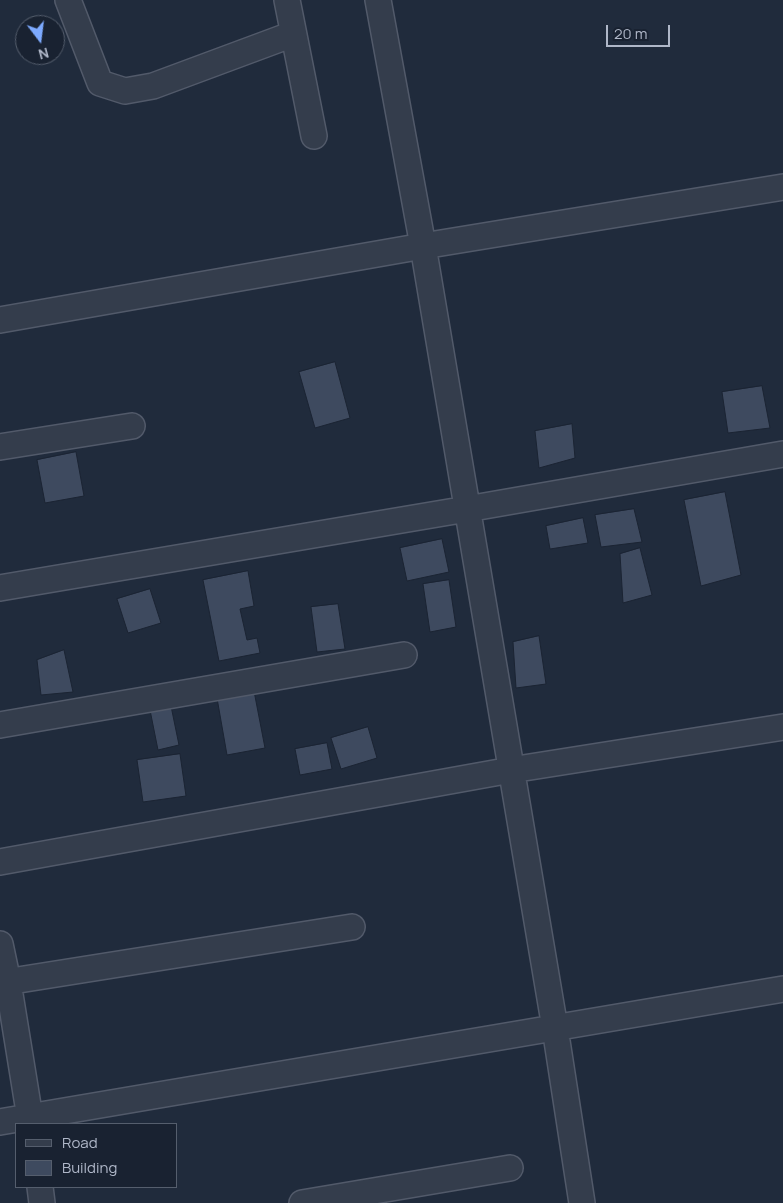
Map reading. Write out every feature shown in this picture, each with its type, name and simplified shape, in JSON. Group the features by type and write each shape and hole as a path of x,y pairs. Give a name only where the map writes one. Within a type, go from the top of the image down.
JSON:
{"street":[{"path":"68,0 100,83 125,91 153,86 293,34"},
{"path":"287,0 314,136"},
{"path":"378,0 423,246 555,1028 582,1203"},
{"path":"0,320 423,246 783,186"},
{"path":"0,447 132,426"},
{"path":"0,588 783,454"},
{"path":"0,724 404,655"},
{"path":"0,862 511,770 783,727"},
{"path":"4,982 352,927"},
{"path":"0,944 4,982 30,1121"},
{"path":"0,1122 30,1121 783,989"},
{"path":"302,1203 510,1168"},
{"path":"40,1188 42,1203"}],"building":[{"path":"335,362 350,418 315,428 299,372"},
{"path":"762,386 770,428 728,433 722,392"},
{"path":"572,424 575,458 539,468 535,431"},
{"path":"76,452 84,496 45,503 37,460"},
{"path":"725,492 741,575 701,586 684,500"},
{"path":"634,509 642,542 601,547 595,515"},
{"path":"583,518 588,543 550,549 546,526"},
{"path":"442,539 449,572 407,581 400,548"},
{"path":"640,548 652,595 623,603 620,554"},
{"path":"248,571 254,606 240,609 247,640 257,638 260,653 219,661 203,580"},
{"path":"449,580 456,627 430,632 423,584"},
{"path":"150,589 161,623 128,633 117,599"},
{"path":"338,604 345,649 317,652 311,607"},
{"path":"539,636 546,684 516,688 513,642"},
{"path":"64,650 73,692 41,695 37,660"},
{"path":"254,691 265,748 227,755 217,698"},
{"path":"171,706 179,745 158,750 150,710"},
{"path":"368,727 377,758 341,769 331,738"},
{"path":"327,743 332,769 300,775 295,749"},
{"path":"180,754 186,796 143,802 137,760"}]}
